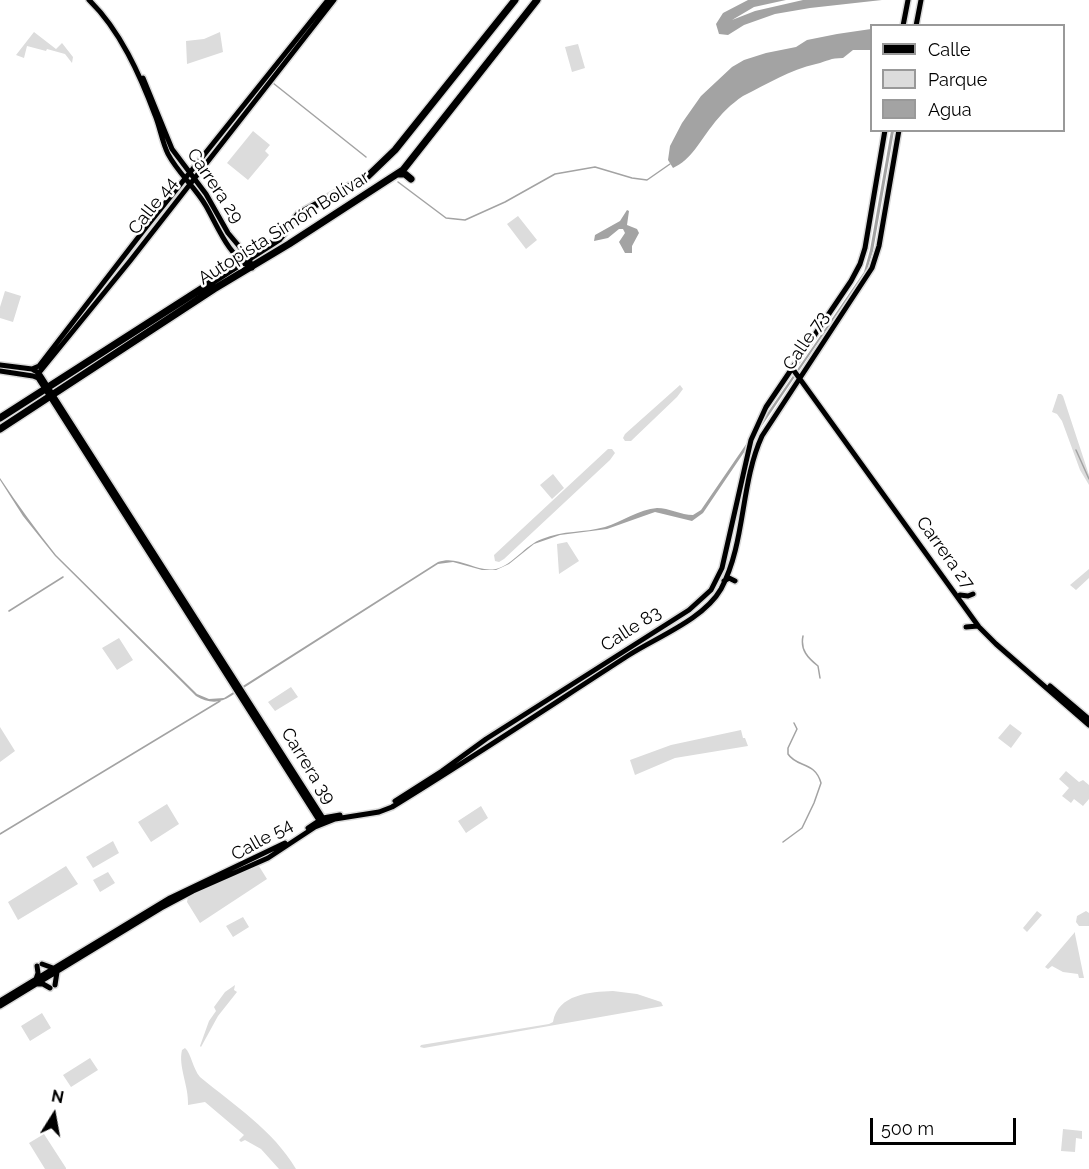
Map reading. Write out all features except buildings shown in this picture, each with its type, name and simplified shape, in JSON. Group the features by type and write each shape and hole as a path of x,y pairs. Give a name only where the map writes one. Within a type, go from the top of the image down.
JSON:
{"highway":[{"name":"Autopista Simón Bolívar","path":"0,418 283,236 302,211 370,174 415,128 515,0"},
{"name":"Autopista Simón Bolívar","path":"0,429 406,167 473,85 477,75 537,0"},
{"path":"393,177 404,174 411,179"}],"main road":[{"name":"Carrera 29","path":"91,0 106,17 133,66 153,109 168,154 212,204 228,233 252,268"},
{"name":"Calle 44","path":"190,177 328,0"},
{"name":"Calle 44","path":"35,373 334,0"},
{"path":"903,24 908,0"},
{"path":"916,24 921,0"},
{"name":"Calle 73","path":"724,561 736,508 742,498 760,439 797,371 857,271 863,255 870,227 885,132"},
{"name":"Calle 73","path":"729,567 743,511 742,498 750,445 755,428 765,409 797,371 872,268 877,257 880,229 899,132"},
{"path":"870,227 880,229"},
{"path":"0,364 9,369 35,373"},
{"path":"0,371 9,369"},
{"name":"Carrera 27","path":"797,371 978,623 992,638 1089,719"},
{"name":"Carrera 27","path":"797,371 978,626 1089,725"},
{"name":"Carrera 39","path":"35,373 236,686 255,710 277,750"},
{"path":"736,508 740,506 743,511"},
{"name":"Calle 83","path":"537,707 697,604 714,586 724,561"},
{"name":"Calle 83","path":"542,713 633,652 692,618 714,598 729,567"},
{"path":"724,581 729,578 735,581"},
{"path":"960,595 973,594"},
{"path":"697,604 695,609 700,611"},
{"path":"688,610 693,612 692,618"},
{"path":"966,627 978,626"},
{"path":"584,676 583,681 588,682"},
{"path":"574,682 579,683 579,688"},
{"name":"Carrera 39","path":"243,693 320,819"},
{"name":"Calle 54","path":"0,1001 171,900 274,849 320,819 373,810 388,805 537,707"},
{"name":"Calle 54","path":"320,819 387,809 542,713"},
{"path":"497,732 497,738 501,738"},
{"path":"486,739 492,741 490,746"},
{"path":"176,888 191,890 185,903 171,900 176,888"},
{"path":"40,965 58,968 52,986 33,983 40,965"},
{"name":"Calle 54","path":"0,1006 33,983"}],"green space":[{"path":"34,32 56,49 62,43 73,57 72,63 65,54 27,46 24,58 16,55"},
{"path":"220,32 223,52 187,64 186,41 204,39"},
{"path":"578,44 585,68 572,72 565,47"},
{"path":"253,131 270,145 265,151 269,155 248,180 227,163"},
{"path":"518,216 537,240 526,249 507,224"},
{"path":"5,291 21,296 13,322 0,318 0,307"},
{"path":"680,385 683,389 677,397 631,441 625,441 623,438 625,434"},
{"path":"1058,394 1063,396 1089,475 1089,485 1080,470 1062,421 1057,414 1052,412"},
{"path":"608,449 612,449 615,453 610,460 504,559 499,562 495,561 494,555"},
{"path":"553,474 564,488 552,499 540,485"},
{"path":"567,542 579,561 559,574 557,544"},
{"path":"1089,569 1089,578 1076,590 1070,585"},
{"path":"119,638 133,660 117,670 102,648"},
{"path":"291,687 298,697 275,711 268,702"},
{"path":"1010,724 1022,733 1011,748 998,738"},
{"path":"0,727 15,751 0,762"},
{"path":"741,730 748,746 675,758 635,775 630,760 671,745"},
{"path":"1066,771 1079,782 1083,780 1089,785 1089,799 1083,806 1074,799 1071,803 1062,796 1069,788 1059,779"},
{"path":"167,804 179,824 151,842 138,822"},
{"path":"481,806 488,818 466,833 458,821"},
{"path":"113,841 119,853 93,868 86,857"},
{"path":"257,863 267,879 200,923 187,902 188,896"},
{"path":"66,866 78,884 18,920 8,902"},
{"path":"108,872 115,883 100,892 93,880"},
{"path":"1037,911 1042,915 1027,932 1023,928"},
{"path":"1086,911 1089,913 1089,926 1079,926 1076,922 1077,916"},
{"path":"243,917 249,927 233,937 226,926"},
{"path":"1075,932 1084,978 1052,966 1048,969 1045,967"},
{"path":"235,985 234,990 237,992 218,1016 201,1047 209,1021 216,1011 214,1007 225,992"},
{"path":"613,991 637,994 661,1002 663,1006 420,1047 549,1024 553,1022 561,1005 568,1000 595,992"},
{"path":"42,1013 51,1028 30,1041 21,1026"},
{"path":"185,1048 200,1077 264,1130 287,1155 296,1169 279,1169 261,1149 245,1140 241,1142 239,1140 244,1135 205,1102 188,1105 181,1063 182,1050"},
{"path":"90,1058 98,1070 71,1087 63,1075"},
{"path":"1063,1129 1082,1131 1082,1139 1076,1138 1075,1152 1061,1151"},
{"path":"44,1134 66,1169 45,1169 29,1143"}],"water":[{"path":"748,0 786,0 754,7 732,20 755,11 803,0 882,0 775,14 744,25 728,35 719,34 716,24 723,13"},
{"path":"870,29 870,50 853,50 843,58 832,59 797,70 743,96 719,117 690,155 673,168 668,160 670,146 682,123 701,96 732,67 744,60 766,53 796,47 807,40"},
{"path":"891,132 894,132 873,251 867,270 703,513 692,521 655,512 607,529 560,535 534,544 509,564 496,570 488,570 502,567 536,542 550,536 605,527 650,509 662,508 693,515 701,510 864,272"},
{"path":"627,210 629,211 627,225 637,229 639,233 632,246 632,253 625,253 619,242 625,233 623,229 619,229 608,238 594,241 595,235 620,221"},
{"path":"0,478 56,555 197,694 209,699 224,698 438,562 453,561 488,570 482,570 453,562 438,564 231,696 214,702 196,696 55,556 23,516"}],"waterway":[{"path":"273,83 366,157"},
{"path":"398,182 446,218 465,220 505,202 555,174 595,167 647,180 670,164"},
{"path":"1076,450 1089,479"},
{"path":"9,611 63,577"},
{"path":"803,636 804,650 818,666 820,678"},
{"path":"0,834 220,701"},
{"path":"783,842 802,828 821,783 815,771 788,754 788,748 797,729 794,723"}]}
